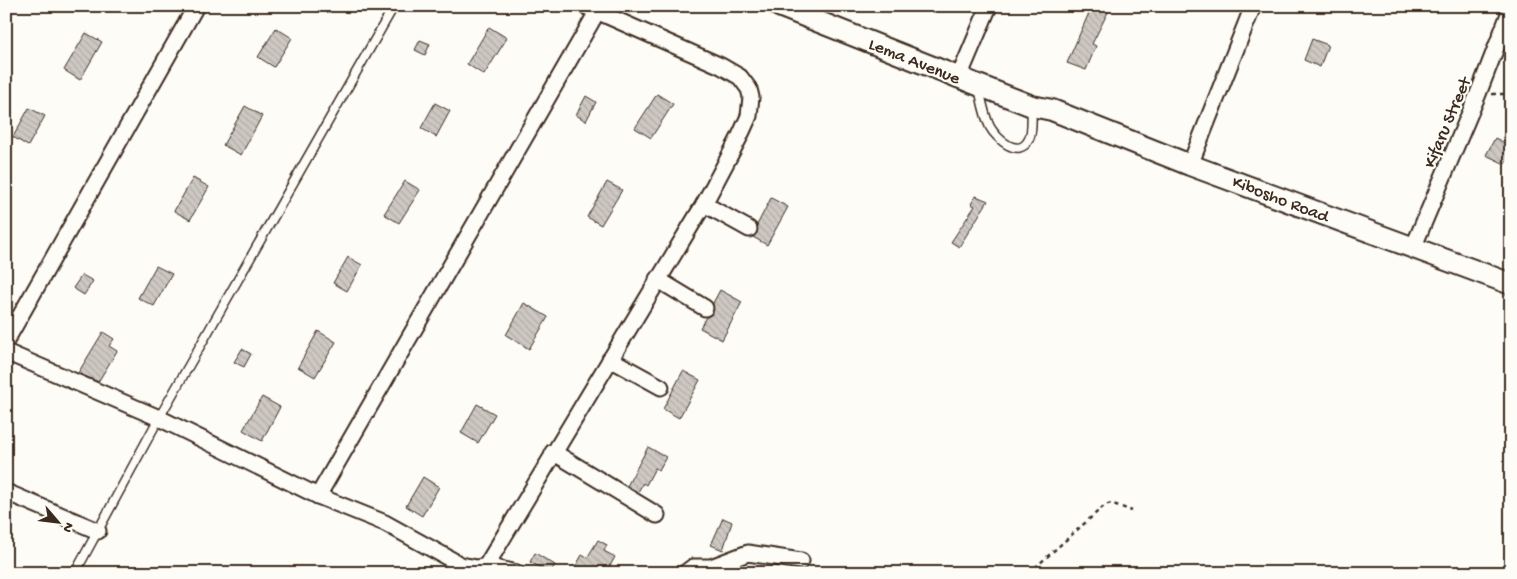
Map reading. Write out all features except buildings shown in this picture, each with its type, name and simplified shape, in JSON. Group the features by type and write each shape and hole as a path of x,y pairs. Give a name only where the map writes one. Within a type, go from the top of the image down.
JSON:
{"main road":[{"name":"Lema Avenue","path":"778,6 1032,106 1052,110"},
{"name":"Kibosho Road","path":"1052,110 1190,165 1511,284"}],"street":[{"path":"6,342 196,6"},
{"path":"959,77 989,6"},
{"path":"1190,165 1253,6"},
{"path":"318,496 591,9 721,66 740,77 749,89 752,104 749,116 704,204 657,279 486,566"},
{"name":"Kifaru Street","path":"1413,248 1478,94 1511,9"},
{"path":"704,204 749,229"},
{"path":"657,279 705,308"},
{"path":"6,352 159,418 318,496 385,523 461,565 477,568 486,566 517,573"},
{"path":"610,359 661,387"},
{"path":"553,452 657,515"},
{"path":"6,492 98,531"},
{"path":"685,573 693,568 711,567 748,553 801,561"}],"lane":[{"path":"76,573 159,418 394,6"},
{"path":"978,85 989,125 997,139 1008,147 1020,147 1026,144 1030,138 1032,106"}],"path":[{"path":"1478,94 1511,94"},
{"path":"1029,573 1105,505 1112,503 1132,511"}]}
